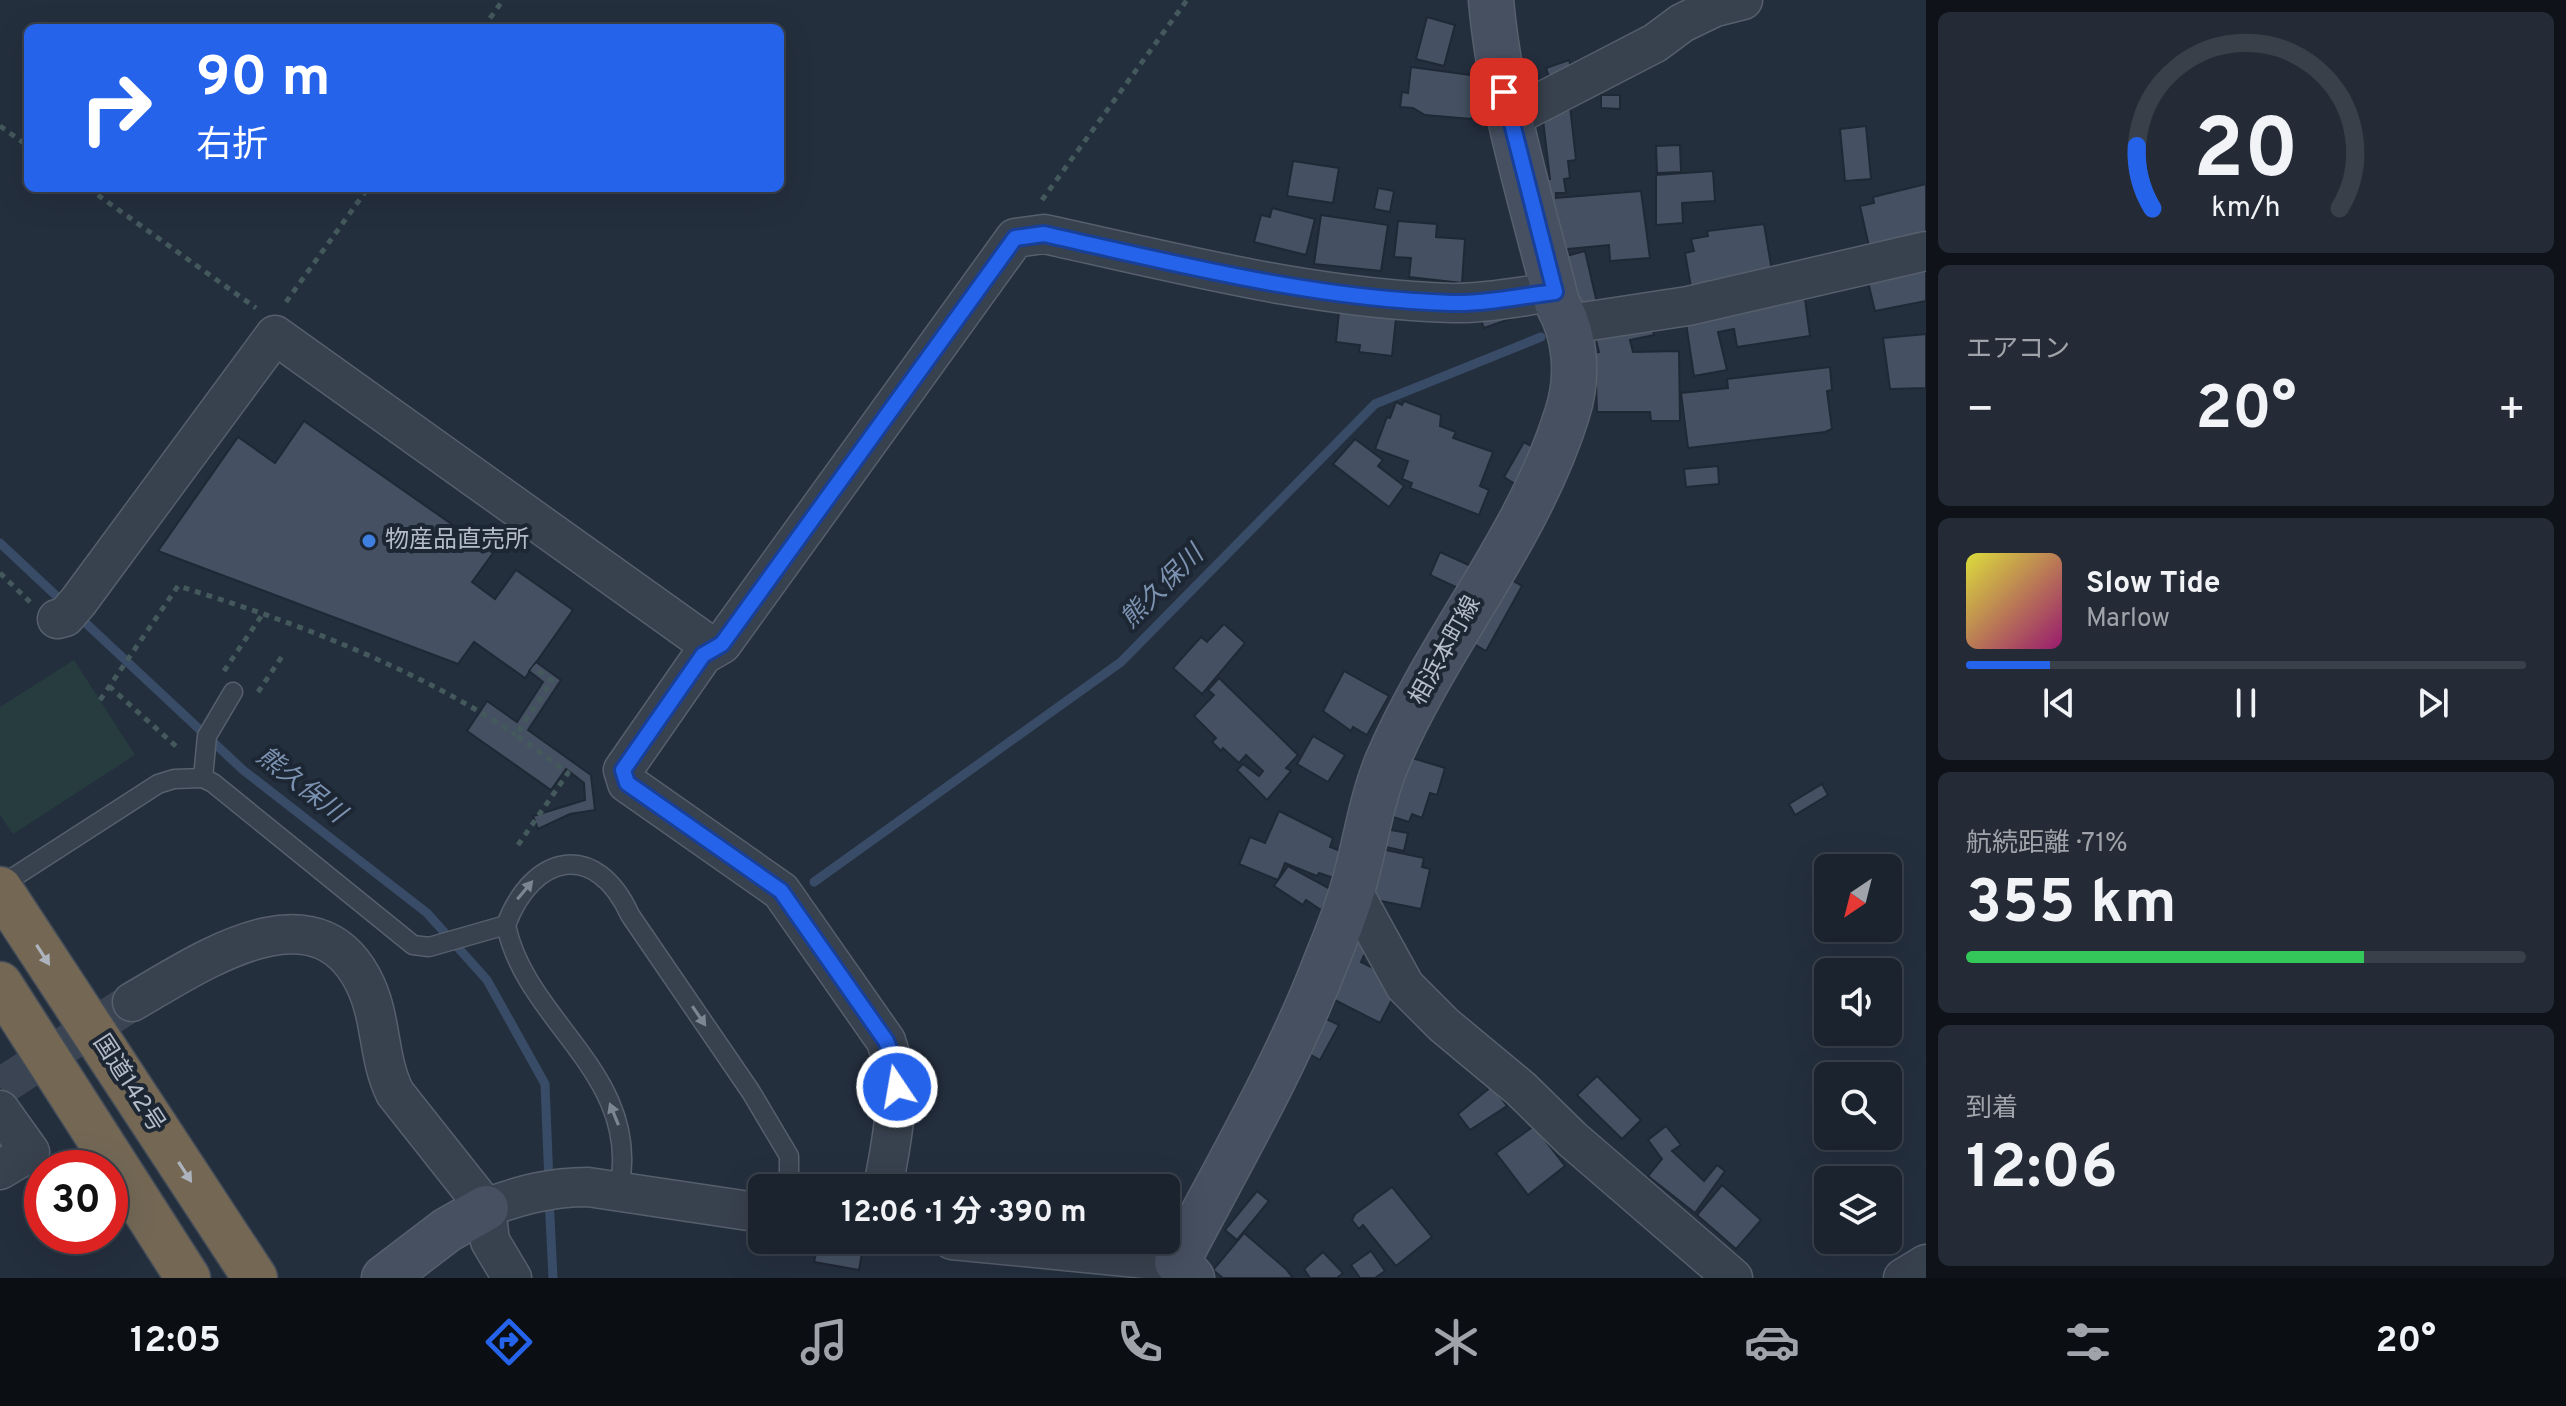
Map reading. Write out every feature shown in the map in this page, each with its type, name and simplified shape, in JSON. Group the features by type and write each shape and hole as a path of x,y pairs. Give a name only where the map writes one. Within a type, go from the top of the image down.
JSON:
{"highway":[{"name":"国道142号","path":"0,888 255,1278"},
{"path":"5,992 89,1150"},
{"path":"5,992 188,1278"},
{"path":"128,1225 155,1278"}],"main road":[{"name":"相浜本町線","path":"1184,1270 1327,961 1352,890 1386,764 1440,657 1525,514 1554,452 1568,410 1575,373 1562,308 1510,118 1499,66 1491,0"},
{"path":"384,1278 447,1230 504,1201"}],"street":[{"path":"1510,118 1655,43 1682,23 1715,7 1743,0"},
{"path":"886,1174 898,1106 896,1067 886,1041 781,891 627,783 623,770 703,655 722,644 1015,238 1044,234 1270,284 1360,296 1562,308 1688,306 1926,251"},
{"path":"67,613 274,328 702,640 703,655"},
{"path":"1352,890 1405,986 1414,996 1521,1089 1572,1139 1733,1278"},
{"path":"132,1002 231,946 255,938 300,934 320,941 353,965 365,985 378,1020 388,1080 395,1093 504,1201"},
{"path":"0,1110 30,1152 0,1170"},
{"path":"504,1201 560,1187 619,1190 748,1211"},
{"path":"504,1201 490,1241 512,1278"},
{"path":"1060,1254 1184,1270"},
{"path":"1903,1278 1926,1264"}],"lane":[{"path":"203,778 207,736 233,692"},
{"path":"0,888 158,784 174,779 203,778 271,826 413,945 429,947 506,925"},
{"path":"619,1190 624,1143 615,1113 586,1059 523,970 509,942 506,925 528,885 557,866 573,865 605,875 751,1092 789,1156 789,1174"}],"path":[{"path":"486,24 503,0"},
{"path":"1015,238 1187,0"},
{"path":"0,126 24,143"},
{"path":"93,192 274,328 365,192"},
{"path":"100,700 178,586 264,612 475,707 568,773 518,845"},
{"path":"216,682 264,612"},
{"path":"298,635 303,628"},
{"path":"257,692 283,655"},
{"path":"516,735 552,681 533,667"},
{"path":"109,686 179,749"}],"green space":[{"path":"74,660 135,755 13,834 0,815 0,707"}],"building":[{"path":"1427,17 1455,25 1444,66 1416,59"},
{"path":"1569,60 1575,79 1553,89 1546,68"},
{"path":"1411,67 1478,76 1472,119 1425,115 1413,108 1400,107 1402,92 1408,93"},
{"path":"1601,95 1620,95 1620,109 1601,108"},
{"path":"1570,106 1576,160 1568,161 1570,178 1564,179 1566,193 1556,193 1556,198 1641,191 1650,258 1610,261 1609,245 1557,250 1546,180 1550,179 1543,120"},
{"path":"1866,126 1871,179 1845,181 1840,129"},
{"path":"1680,145 1681,172 1657,173 1656,146"},
{"path":"1293,161 1339,168 1333,203 1287,196"},
{"path":"1713,171 1715,201 1682,203 1683,223 1656,225 1656,175"},
{"path":"1926,184 1926,239 1870,251 1860,206 1874,203 1873,197"},
{"path":"1378,188 1394,191 1390,212 1374,209"},
{"path":"1272,208 1315,219 1306,255 1254,242 1261,215 1270,217"},
{"path":"1321,215 1388,225 1381,271 1314,264"},
{"path":"1398,221 1437,224 1436,237 1465,239 1462,283 1409,277 1411,258 1394,257"},
{"path":"1764,224 1772,271 1691,287 1685,253 1694,251 1691,239 1708,236 1707,231"},
{"path":"1585,251 1597,303 1572,309 1559,258"},
{"path":"1926,270 1926,301 1875,311 1868,282"},
{"path":"1805,299 1810,336 1737,347 1734,329 1718,332 1727,370 1694,376 1685,317"},
{"path":"1506,307 1510,319 1484,328 1479,316"},
{"path":"1339,312 1396,318 1392,356 1359,352 1360,345 1336,342"},
{"path":"1651,321 1654,335 1630,340 1633,352 1679,351 1680,421 1651,421 1650,412 1597,412 1595,353 1599,352 1595,336"},
{"path":"1926,334 1926,388 1890,389 1883,338"},
{"path":"1830,367 1832,390 1827,391 1832,429 1688,448 1681,393 1728,388 1727,379"},
{"path":"1404,401 1441,415 1440,426 1456,432 1453,438 1493,452 1480,486 1489,490 1479,515 1410,488 1412,483 1402,479 1408,461 1375,449 1396,402 1402,405"},
{"path":"304,421 493,553 472,582 495,599 516,570 573,610 525,678 474,642 458,664 158,551 238,437 275,463"},
{"path":"1355,439 1383,460 1378,466 1404,486 1389,507 1333,464"},
{"path":"1524,442 1535,448 1515,484 1504,477"},
{"path":"1718,466 1719,484 1686,487 1684,469"},
{"path":"1440,552 1471,566 1460,589 1430,575"},
{"path":"1497,572 1522,586 1486,651 1462,637"},
{"path":"1224,624 1245,643 1202,694 1173,668 1201,637 1207,642"},
{"path":"536,662 561,680 528,730 591,775 595,810 570,814 538,829 533,816 585,800 584,783 566,769 551,790 467,731 487,701 517,722 543,682 529,671"},
{"path":"1344,671 1389,696 1367,735 1353,727 1351,731 1323,711"},
{"path":"1219,678 1298,755 1286,768 1291,771 1267,800 1237,770 1243,764 1259,776 1263,771 1246,755 1239,763 1223,748 1221,751 1212,742 1216,738 1194,716 1214,695 1208,690"},
{"path":"1313,736 1345,755 1328,782 1297,764"},
{"path":"1409,757 1445,768 1437,795 1430,793 1422,818 1412,814 1409,822 1390,816"},
{"path":"1822,784 1828,795 1795,815 1789,804"},
{"path":"1279,811 1333,838 1330,847 1343,852 1337,879 1319,873 1317,876 1285,863 1278,880 1239,864 1250,837 1265,843"},
{"path":"1385,829 1408,833 1404,851 1382,846"},
{"path":"1381,849 1424,858 1422,867 1430,869 1421,909 1371,899"},
{"path":"1288,866 1334,891 1321,910 1306,900 1303,905 1274,886"},
{"path":"1354,941 1368,947 1361,962 1387,975 1397,990 1380,1023 1327,996"},
{"path":"1322,1017 1339,1025 1320,1060 1304,1051"},
{"path":"1597,1076 1641,1120 1622,1139 1577,1095"},
{"path":"1492,1086 1507,1106 1470,1130 1458,1114"},
{"path":"1534,1126 1565,1166 1528,1195 1496,1153"},
{"path":"1666,1126 1681,1145 1672,1151 1704,1181 1717,1165 1725,1171 1695,1213 1648,1176 1662,1159 1648,1140"},
{"path":"1722,1185 1761,1220 1736,1249 1697,1215"},
{"path":"1392,1187 1432,1237 1396,1266 1363,1225 1359,1229 1352,1220 1355,1214"},
{"path":"1257,1191 1269,1201 1237,1240 1225,1230"},
{"path":"1244,1233 1293,1278 1223,1278 1213,1270"},
{"path":"1371,1251 1385,1271 1375,1278 1360,1278 1351,1265"},
{"path":"1323,1252 1343,1273 1337,1278 1310,1278 1304,1269"},
{"path":"816,1254 862,1254 859,1270 814,1262"}],"waterway":[{"name":"熊久保川","path":"814,882 1121,662 1375,404 1541,337"},
{"name":"熊久保川","path":"0,543 65,604"},
{"name":"熊久保川","path":"76,614 243,770 427,913 487,980 545,1084 549,1183"},
{"path":"549,1197 553,1278"}],"tunnel":[{"path":"0,1087 132,1002"}],"place":[{"name":"物産品直売所","path":"369,541"}],"route":[{"path":"897,1087 896,1067 886,1041 781,891 627,783 623,770 703,655 722,644 1015,238 1044,234 1270,284 1360,296 1454,303 1555,292 1504,92"}]}
